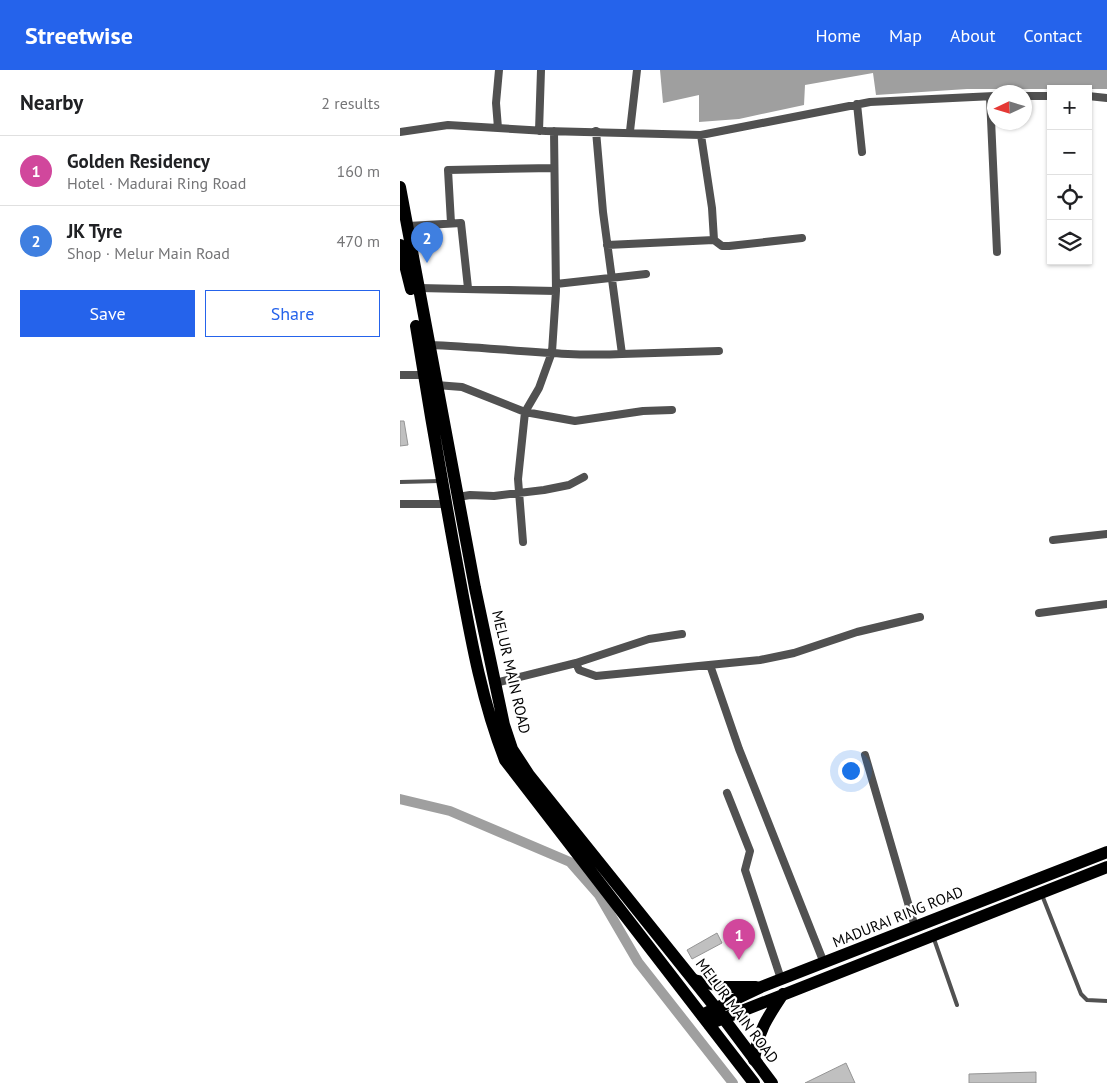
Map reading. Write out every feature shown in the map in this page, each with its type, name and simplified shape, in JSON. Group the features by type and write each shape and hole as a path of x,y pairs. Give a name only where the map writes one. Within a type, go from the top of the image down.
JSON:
{"main road":[{"name":"MELUR MAIN ROAD","path":"400,187 428,345 495,684 509,741 525,768 694,980 772,1083"},
{"name":"MELUR MAIN ROAD","path":"400,245 404,279 471,636 490,720 505,760 754,1083"},
{"name":"MADURAI RING ROAD","path":"706,1019 761,987 1107,852"},
{"name":"MADURAI RING ROAD","path":"718,1012 783,994 1107,867"},
{"path":"694,980 724,987 761,987"},
{"path":"754,1060 757,1038 762,1026 783,994"}],"street":[{"path":"498,128 496,103 499,70"},
{"path":"539,131 541,70"},
{"path":"630,131 637,70"},
{"path":"400,132 448,125 539,131 630,131 701,135 856,104 927,98 987,96"},
{"path":"1032,96 1047,96"},
{"path":"1092,96 1107,98"},
{"path":"856,104 862,152"},
{"path":"993,130 997,252"},
{"path":"523,542 518,479 525,412 540,388 552,352 556,288 554,131"},
{"path":"596,131 607,245 622,354"},
{"path":"701,135 712,208 714,240"},
{"path":"451,223 448,170 554,168"},
{"path":"408,226 461,223 468,288"},
{"path":"607,245 714,240 722,246 729,246 802,238"},
{"path":"419,288 556,288 612,276 646,274"},
{"path":"428,345 622,354 719,351"},
{"path":"400,375 423,375"},
{"path":"436,385 462,386 525,412 575,421 643,411 672,410"},
{"path":"458,497 519,493 569,485 584,477"},
{"path":"400,504 446,504"},
{"path":"1053,540 1107,534"},
{"path":"1039,613 1107,604"},
{"path":"576,663 579,670 596,676 760,660 794,653 857,632 920,618"},
{"path":"495,684 576,663 649,639 682,634"},
{"path":"710,665 739,749 824,963"},
{"path":"865,754 915,927"},
{"path":"727,793 750,851 745,870 781,980"}],"lane":[{"path":"400,482 442,480"},
{"path":"1041,892 1081,994 1087,1000 1107,1001"},
{"path":"933,935 957,1005"}],"shaded area":[{"path":"660,70 1107,70 1107,89 1092,89 1092,85 1047,85 1047,89 1032,89 1032,85 987,85 987,89 876,95 873,73 805,85 804,105 739,119 699,122 699,95 663,103"}],"building":[{"path":"400,421 404,421 408,445 400,446"},
{"path":"717,933 722,943 692,959 687,950"},
{"path":"846,1063 855,1083 805,1083"},
{"path":"1036,1072 1036,1083 969,1083 969,1074"}],"waterway":[{"path":"400,799 450,811 570,862 599,895 638,962 733,1083"}],"place":[{"name":"JK Tyre","path":"427,263"},
{"name":"Golden Residency","path":"739,960"}]}
